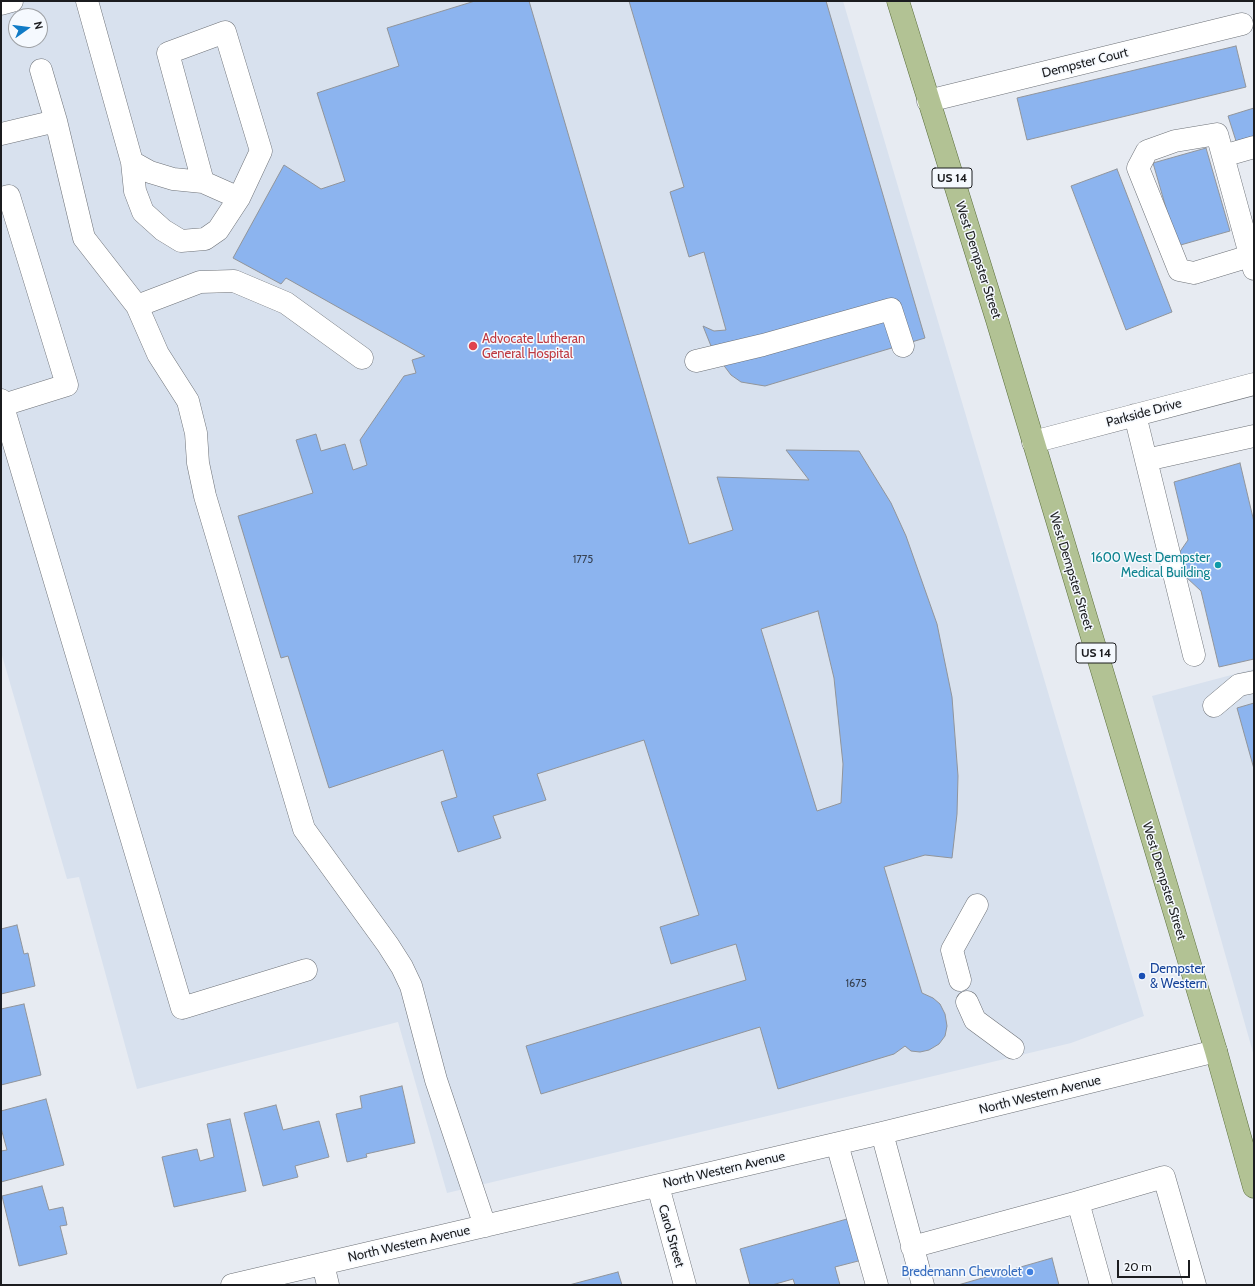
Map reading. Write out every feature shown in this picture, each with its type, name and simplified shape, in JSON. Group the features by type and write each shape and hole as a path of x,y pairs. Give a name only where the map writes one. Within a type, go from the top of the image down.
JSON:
{"main road":[{"name":"West Dempster Street","path":"898,1 997,320 1216,1051 1254,1187"}],"street":[{"path":"1,4 12,1"},
{"path":"88,1 132,162 135,191 143,212 162,230 181,241 206,239 218,230 239,198 261,151 225,32 168,53 203,182"},
{"name":"Dempster Court","path":"928,101 1242,24"},
{"path":"41,70 56,121 84,238 137,306 158,354 188,400 196,433 198,463 205,496 304,829 388,945 402,967 411,986 436,1080 485,1226"},
{"path":"1,134 56,121"},
{"path":"1217,134 1222,156 1252,262 1194,274 1179,270 1138,168 1146,151 1175,141 1217,134"},
{"path":"1222,156 1254,147"},
{"path":"132,162 150,172 173,179 203,182 239,198"},
{"path":"1,198 9,196 67,385 2,402 182,1008 306,970"},
{"path":"137,306 200,282 234,281 286,303 362,358"},
{"path":"696,361 763,345 891,310 903,346"},
{"name":"Parkside Drive","path":"1033,442 1254,384"},
{"path":"1135,416 1194,655"},
{"path":"1146,460 1254,436"},
{"path":"1214,706 1239,685 1254,682"},
{"path":"960,980 952,950 977,905"},
{"path":"967,1002 975,1020 1013,1048"},
{"name":"North Western Avenue","path":"232,1285 838,1144 1216,1051"},
{"path":"882,1133 923,1285"},
{"path":"838,1144 877,1285"},
{"path":"912,1247 1164,1177 1195,1285"},
{"name":"Carol Street","path":"658,1186 686,1285"},
{"path":"1078,1202 1101,1285"},
{"path":"323,1264 328,1285"}],"shaded area":[{"name":"Advocate Lutheran General Hospital","path":"1,1 843,1 1144,1016 1071,1043 447,1193 398,1022 137,1089 79,877 67,879 1,652"},
{"path":"1254,669 1254,1056 1152,696"}],"building":[{"path":"475,1 529,1 689,544 733,530 717,477 809,480 786,450 859,451 891,503 906,536 937,624 952,697 958,776 957,814 952,858 925,855 884,867 922,993 933,998 940,1004 945,1014 947,1026 945,1036 939,1044 929,1050 920,1052 911,1051 905,1046 894,1054 778,1089 760,1027 541,1094 526,1046 746,980 736,944 671,964 660,927 699,915 644,740 537,774 546,800 493,816 501,838 458,852 441,802 457,797 443,750 329,788 288,656 281,658 238,516 313,493 296,440 316,434 321,451 345,444 353,470 367,465 360,440 404,376 416,373 412,360 425,356 286,278 281,284 233,258 284,165 321,189 345,181 317,93 399,66 387,28","holes":["818,611 834,678 843,764 841,803 817,811 761,629"]},
{"path":"629,1 826,1 925,338 765,386 741,382 731,375 713,351 703,326 714,331 726,330 704,252 689,257 670,192 684,187"},
{"path":"1236,46 1246,87 1027,140 1017,98"},
{"path":"1254,108 1254,136 1236,141 1228,116"},
{"path":"1206,148 1230,231 1177,246 1153,163"},
{"path":"1117,169 1172,312 1126,330 1071,186"},
{"name":"1600 West Dempster Medical Building","path":"1240,463 1254,522 1254,659 1219,667 1201,591 1186,577 1179,553 1188,540 1174,482"},
{"path":"1254,703 1254,769 1237,708"},
{"path":"17,925 24,954 28,953 35,986 1,994 1,929"},
{"path":"24,1004 41,1075 1,1085 1,1009"},
{"path":"402,1086 415,1143 366,1154 367,1157 347,1162 336,1114 362,1108 360,1096"},
{"path":"46,1099 64,1165 1,1182 1,1151 7,1150 1,1128 1,1111"},
{"path":"276,1105 283,1130 319,1121 329,1157 295,1166 298,1177 263,1186 244,1113"},
{"path":"230,1119 246,1191 174,1207 162,1157 197,1149 200,1161 214,1157 207,1124"},
{"path":"42,1186 49,1210 63,1207 67,1225 60,1226 67,1254 19,1266 2,1196"},
{"path":"854,1217 866,1259 835,1267 840,1285 795,1285 793,1279 772,1285 750,1285 740,1249"},
{"name":"Bredemann Chevrolet","path":"1052,1258 1059,1285 958,1285"},
{"path":"618,1272 622,1285 569,1285"}],"place":[{"name":"Advocate Lutheran General Hospital","path":"473,346"},
{"name":"1600 West Dempster Medical Building","path":"1218,565"},
{"name":"Dempster & Western","path":"1142,976"},
{"name":"Bredemann Chevrolet","path":"1030,1272"}]}
